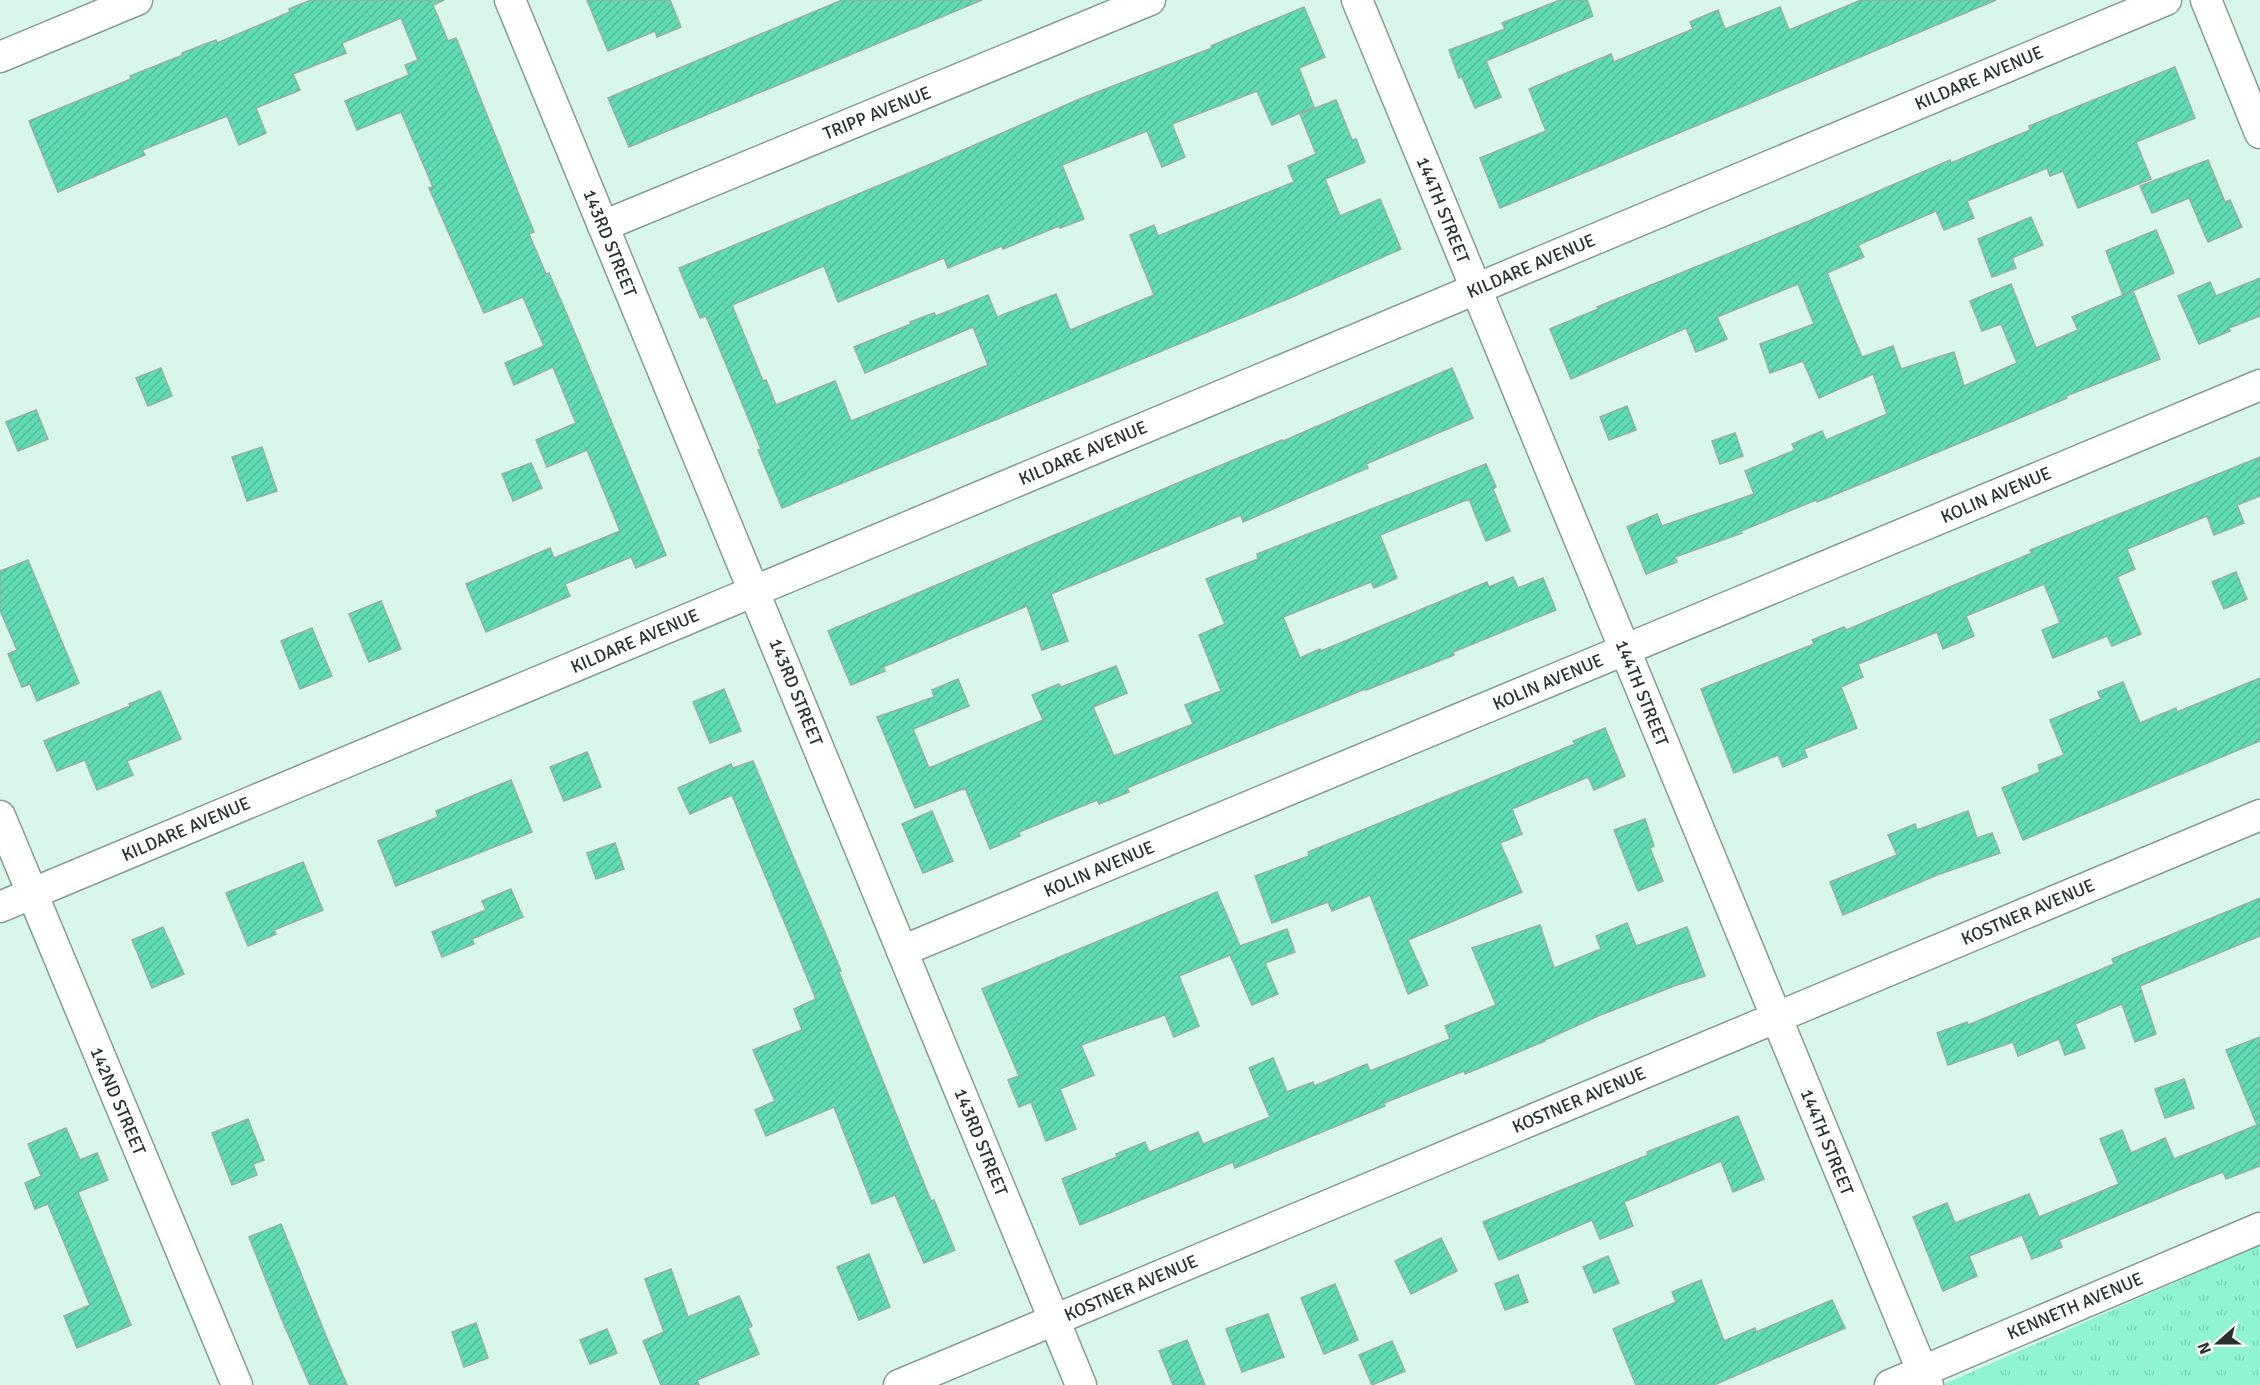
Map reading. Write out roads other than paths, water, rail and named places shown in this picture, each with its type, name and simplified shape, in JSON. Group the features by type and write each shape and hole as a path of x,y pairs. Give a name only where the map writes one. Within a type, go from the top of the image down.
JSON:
{"street":[{"path":"0,57 136,0"},
{"name":"143RD STREET","path":"510,0 1081,1385"},
{"name":"TRIPP AVENUE","path":"603,226 1150,0"},
{"name":"144TH STREET","path":"1357,0 1925,1378"},
{"name":"KILDARE AVENUE","path":"0,907 2166,0"},
{"path":"2206,0 2260,133"},
{"name":"KOLIN AVENUE","path":"902,951 2260,385"},
{"name":"KOSTNER AVENUE","path":"898,1385 2260,815"},
{"name":"142ND STREET","path":"0,816 237,1385"},
{"name":"KENNETH AVENUE","path":"1890,1385 1925,1378 2260,1228"}]}
